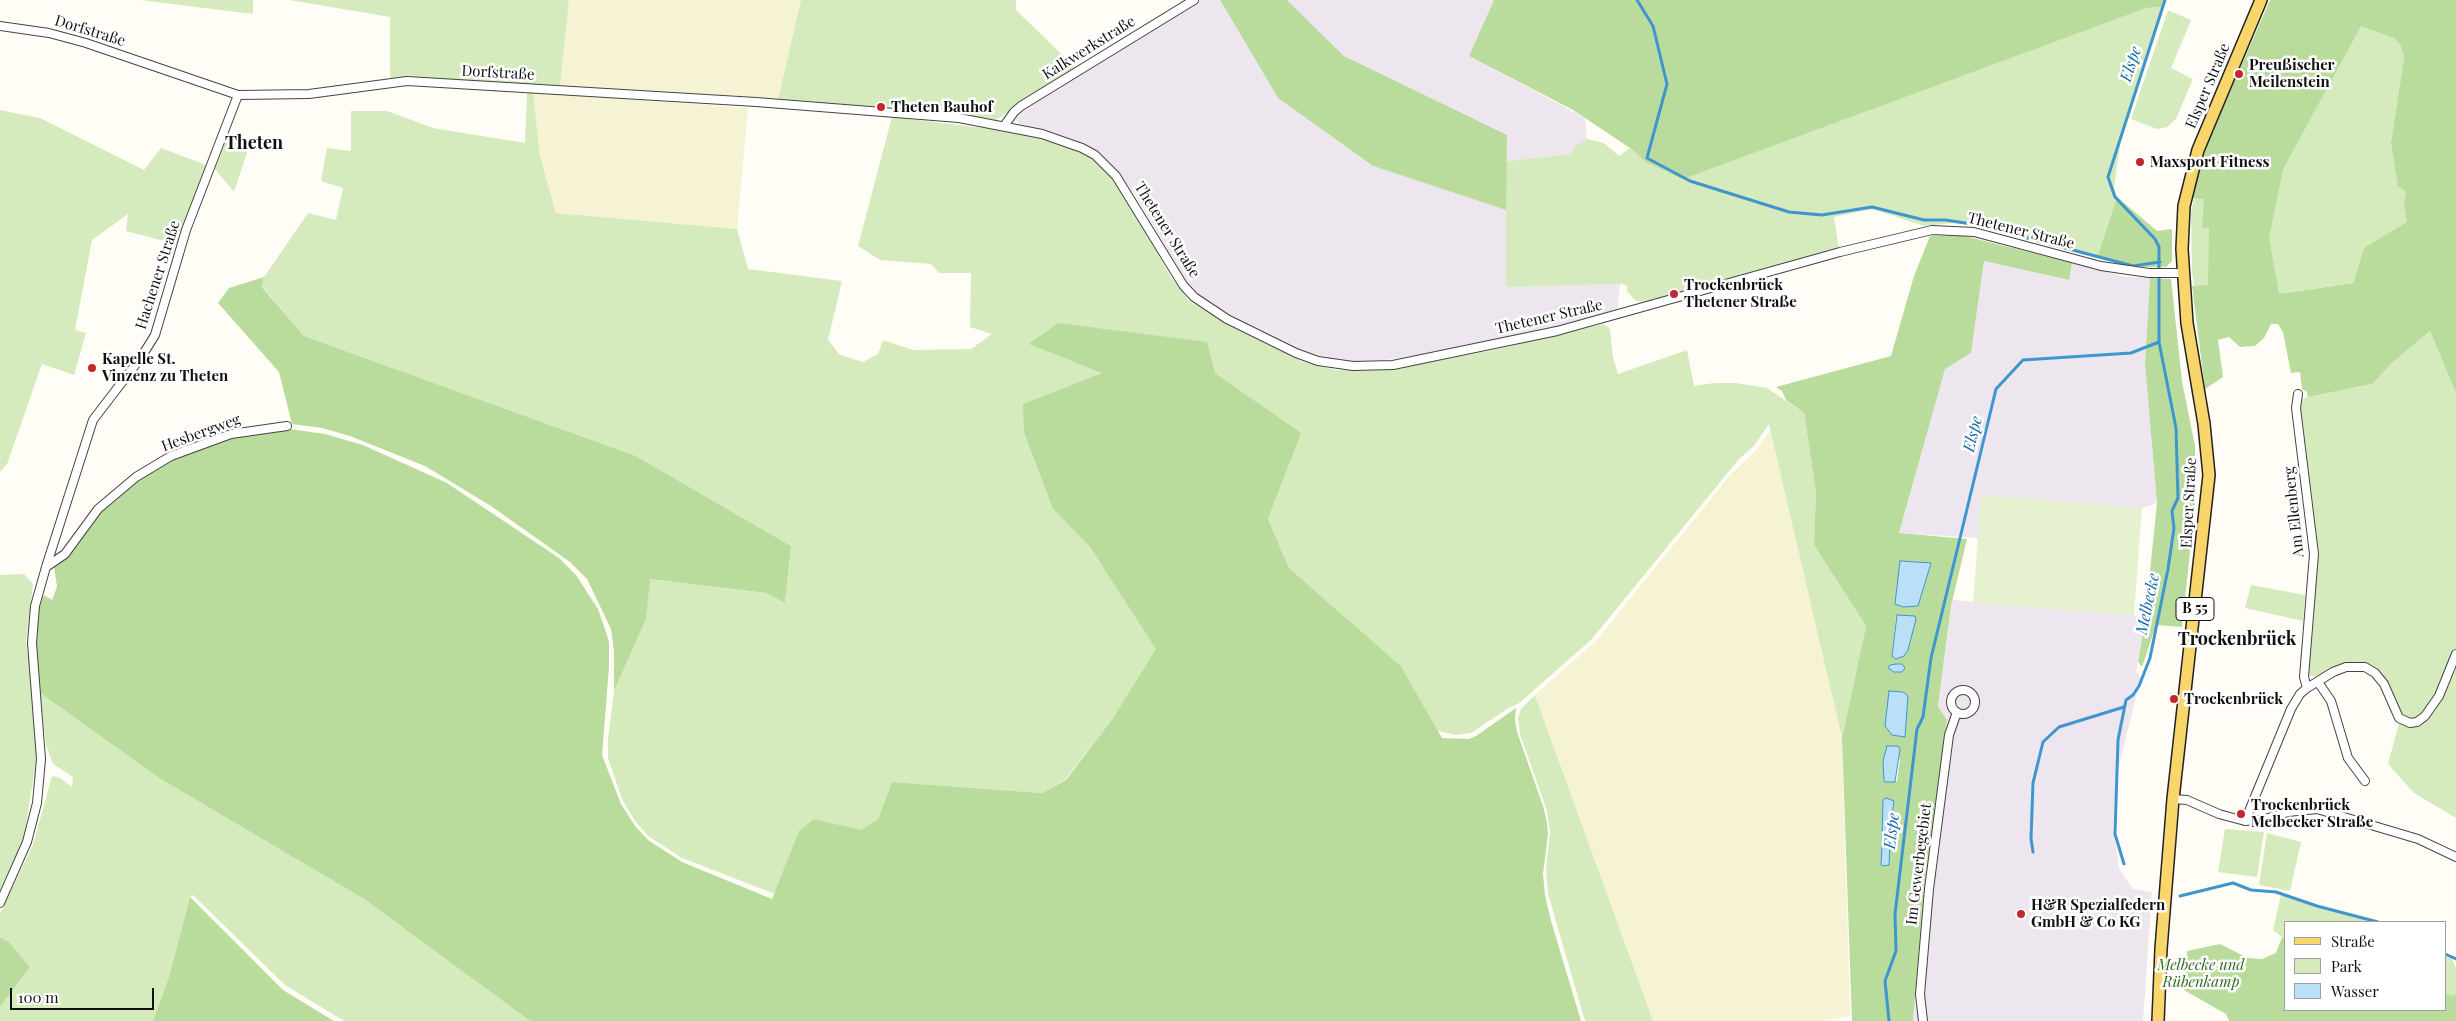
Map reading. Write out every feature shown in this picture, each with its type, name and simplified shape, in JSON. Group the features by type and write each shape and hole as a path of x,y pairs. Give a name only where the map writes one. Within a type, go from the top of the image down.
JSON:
{"main road":[{"name":"Elsper Straße","path":"2158,1021 2161,949 2173,799 2209,475 2204,424 2188,323 2183,273 2182,226 2192,168 2216,102 2261,0"}],"street":[{"name":"Kalkwerkstraße","path":"1004,126 1021,106 1194,0"},
{"name":"Dorfstraße","path":"0,26 50,33 238,95 308,94 407,81 756,102 958,118 1004,126"},
{"name":"Hachener Straße","path":"0,903 27,842 38,803 41,759 32,643 35,606 46,567 93,420 142,356 155,335 186,230 238,95"},
{"name":"Thetener Straße","path":"1004,126 1042,134 1082,148 1095,155 1116,176 1128,193 1183,286 1194,297 1227,319 1262,337 1303,356 1327,363 1353,366 1393,365 1557,332 1840,252 1932,230 1974,232 2101,266 2149,273 2183,273"},
{"name":"Am Ellenberg","path":"2298,394 2296,408 2314,554 2304,677 2307,688"},
{"name":"Hesbergweg","path":"46,567 65,554 98,509 136,477 171,456 231,434 288,426"},
{"path":"2245,821 2291,709 2300,694 2307,688 2346,667 2366,667 2375,673 2384,684 2399,718 2410,723 2417,722 2425,716 2439,696 2456,654"},
{"path":"2318,682 2331,700 2348,758 2365,781"},
{"name":"Im Gewerbegebiet","path":"1923,1021 1920,994 1929,889 1949,734 1957,712"},
{"path":"2173,799 2187,800 2218,814 2245,821 2262,820 2288,812 2316,809 2418,839 2456,857"}],"shaded area":[{"path":"569,0 801,0 778,99 560,87"},
{"path":"1199,0 1220,0 1278,98 1373,166 1506,210 1506,287 1620,284 1617,312 1466,348 1365,363 1323,358 1298,351 1245,324 1202,298 1183,277 1136,196 1106,159 1088,146 1020,124 1015,119 1019,112 1031,103"},
{"path":"1287,0 1494,0 1469,56 1585,118 1587,139 1571,154 1506,161 1506,135 1344,56"},
{"path":"533,92 748,108 737,229 556,213 540,156"},
{"path":"1984,261 2068,280 2072,263 2126,277 2150,278 2145,364 2157,503 2142,508 1981,496 1978,538 1899,533 1945,369 1971,353"},
{"path":"1772,428 1842,738 1850,1016 1825,1021 1653,1021 1535,695 1596,641 1730,475 1754,453"},
{"path":"1952,600 2134,615 2145,620 2136,672 2141,677 2117,773 2113,827 2119,868 2133,889 2152,892 2143,1021 1913,1021 1924,886 1947,720 1938,706"}],"green space":[{"path":"140,0 253,0 253,14"},
{"path":"289,0 569,0 560,87 390,78 390,17"},
{"path":"801,0 1016,0 1016,10 1077,69 996,120 935,110 778,99"},
{"path":"1220,0 1287,0 1344,56 1507,135 1506,210 1373,166 1278,98"},
{"path":"1494,0 2164,0 2164,7 2146,8 1683,179 1646,162 1630,148 1573,110 1469,56"},
{"path":"2270,0 2456,0 2456,393 2430,331 2393,362 2372,384 2308,397 2307,392 2302,389 2300,372 2291,373 2283,332 2278,324 2271,324 2264,338 2255,346 2240,347 2229,337 2218,340 2223,377 2205,389 2192,286 2208,285 2209,228 2202,228 2204,199 2193,198 2196,176 2208,142","holes":["2361,26 2394,38 2401,46 2404,58 2391,142 2398,186 2406,192 2404,205 2407,222 2364,248 2353,283 2279,294 2269,238 2283,169"]},
{"path":"2278,0 2456,0 2456,232 2364,248 2353,283 2284,293 2284,297 2196,297 2192,272 2191,212 2206,147 2234,79","holes":["2394,38 2420,44 2391,142 2404,58 2401,46"]},
{"path":"2164,7 2121,138 2114,188 2117,197 2097,258 1969,225 1953,223 1924,226 1872,209 1834,217 1839,249 1645,303 1635,300 1627,291 1627,285 1620,284 1506,287 1506,161 1571,154 1574,147 1587,139 1604,143 1619,156 1630,148 1646,162 2146,8"},
{"path":"2168,10 2191,20 2171,68 2193,79 2176,119 2167,127 2157,129 2131,119"},
{"path":"527,92 533,92 540,156 556,213 737,229 748,269 842,281 828,340 840,355 863,362 878,354 883,340 913,350 971,349 992,334 970,327 971,273 939,273 931,264 880,260 858,246 892,117 1025,133 1063,144 1090,157 1104,168 1122,190 1170,276 1189,301 1230,326 1301,361 1336,370 1393,369 1489,351 1604,324 1610,329 1613,357 1618,374 1687,350 1694,386 1714,383 1736,383 1767,388 1804,413 1816,492 1814,545 1866,626 1842,738 1769,424 1754,446 1739,459 1591,640 1518,704 1510,707 1471,733 1456,735 1438,731 1401,666 1289,568 1268,519 1300,433 1215,373 1102,373 1024,404 1053,509 1090,547 1157,649 1113,718 1065,780 1042,793 892,782 878,819 861,831 814,819 783,873 775,894 682,858 648,836 635,821 622,799 608,758 608,739 614,691 646,619 649,579 766,593 785,603 791,546 636,456 304,336 262,286 264,277 308,213 336,220 343,188 321,181 327,148 351,151 351,111 387,111 433,128 525,143"},
{"path":"0,110 40,118 144,170 161,148 206,165 176,244 126,231 128,214 92,240 75,330 86,333 74,375 42,364 7,464 0,472"},
{"path":"227,138 249,146 234,192 215,169"},
{"path":"2117,197 2157,231 2172,229 2172,261 2166,267 2144,267 2097,258"},
{"path":"1961,235 2072,263 2069,280 1984,261 1971,353 1945,369 1899,533 1967,539 1951,606 1938,706 1947,720 1924,886 1913,1021 1852,1021 1842,738 1866,626 1814,545 1816,492 1804,413 1786,400 1782,391 1776,387 1891,356 1914,276 1930,236","holes":["1896,615 1915,616 1892,656 1895,626","1900,759 1897,781 1885,782 1883,761"]},
{"path":"264,277 262,287 304,336 636,456 791,546 785,603 766,593 650,579 646,619 614,691 614,651 611,629 587,579 570,562 491,506 425,466 350,436 322,428 292,424 279,372 218,303 229,288"},
{"path":"2150,278 2171,279 2182,381 2195,446 2195,505 2182,627 2156,625 2142,667 2138,662 2145,620 2157,503 2145,364"},
{"path":"1058,323 1207,342 1215,373 1301,433 1268,519 1289,568 1401,666 1442,738 1469,739 1516,708 1517,732 1543,806 1547,823 1548,834 1543,874 1545,895 1581,1021 530,1021 364,899 159,778 40,693 36,644 38,607 44,595 52,600 57,587 54,566 63,558 100,510 138,478 171,458 232,436 290,429 325,434 363,445 447,483 559,558 576,575 598,609 609,642 609,667 602,755 621,804 635,826 648,840 682,862 772,899 799,831 814,819 861,830 878,819 892,782 1042,793 1066,780 1113,718 1156,649 1090,547 1053,509 1024,432 1023,404 1102,373 1029,344"},
{"path":"2430,331 2456,393 2456,818 2414,793 2388,764 2401,716 2384,678 2376,669 2341,665 2318,676 2311,676 2308,669 2318,554 2300,404 2303,399 2308,397 2372,384 2393,362"},
{"path":"1981,495 2142,508 2134,615 1973,603"},
{"path":"24,574 33,584 26,642 33,690 36,762 23,843 0,893 0,575"},
{"path":"2251,585 2305,595 2303,621 2245,608"},
{"path":"40,693 159,778 364,899 530,1021 344,1021 285,985 193,895 190,897 169,977 153,1021 0,1021 0,1007 30,967 9,942 0,937 0,914 33,845 52,776 60,778 72,787 73,777 53,764 46,745"},
{"path":"1535,695 1653,1021 1585,1021 1548,894 1546,871 1550,832 1547,811 1520,734 1518,718 1521,709"},
{"path":"2225,829 2264,832 2257,877 2218,872"},
{"path":"2267,833 2301,842 2290,891 2259,885"},
{"path":"2281,895 2368,921 2284,921 2284,938 2273,930"},
{"path":"190,897 283,990 334,1021 153,1021 169,977"},
{"path":"0,937 9,942 30,967 0,1007"},
{"name":"Melbecke und Rübenkamp","path":"2282,937 2284,938 2284,1011 2446,1011 2446,993 2454,996 2456,994 2456,1021 2229,1021 2226,1014 2184,990 2187,951 2220,944 2248,958 2262,959 2276,953"},
{"path":"2446,956 2452,959 2456,968 2456,1021 2344,1021 2446,1011"}],"water":[{"path":"1900,561 1931,563 1918,606 1903,607 1895,604"},
{"path":"1897,615 1915,616 1916,619 1908,650 1904,656 1896,659 1892,656"},
{"path":"1902,664 1905,668 1902,672 1894,672 1888,668 1890,665"},
{"path":"1889,691 1903,692 1908,696 1905,737 1892,735 1885,726"},
{"path":"1887,746 1898,746 1900,749 1895,782 1885,782 1884,780 1883,761"},
{"path":"1886,798 1894,801 1889,840 1883,840 1883,800"},
{"path":"1890,844 1889,865 1883,866 1881,865 1882,845"}],"waterway":[{"path":"1637,0 1653,26 1667,84 1647,158 1690,181 1789,212 1822,215 1872,207 1924,220 1945,220 1979,225 2133,266 2160,262"},
{"name":"Elspe","path":"1889,1021 1885,981 1896,951 1895,914 1917,729 1923,717 1931,658 1996,389 2023,360 2131,353 2159,342 2159,247 2155,239 2115,197 2108,177 2165,0"},
{"name":"Melbecke","path":"2124,864 2115,834 2118,740 2126,700 2133,695 2139,686 2150,658 2168,569 2174,528 2172,511 2178,498 2176,428 2159,342"},
{"path":"2033,852 2031,839 2033,783 2043,742 2059,727 2124,707"},
{"name":"Melbecke","path":"2180,896 2233,883 2251,890 2276,892 2317,906 2374,921"},
{"name":"Melbecke","path":"2446,954 2456,959"}],"place":[{"name":"Preußischer Meilenstein","path":"2239,74"},
{"name":"Theten Bauhof","path":"881,107"},
{"name":"Maxsport Fitness","path":"2140,162"},
{"name":"Trockenbrück Thetener Straße","path":"1674,294"},
{"name":"Kapelle St. Vinzenz zu Theten","path":"92,368"},
{"name":"Trockenbrück","path":"2174,699"},
{"name":"Trockenbrück Melbecker Straße","path":"2241,814"},
{"name":"H&R Spezialfedern GmbH & Co KG","path":"2021,914"}],"district":[{"name":"Theten","path":"254,143"},
{"name":"Trockenbrück","path":"2237,639"}]}
